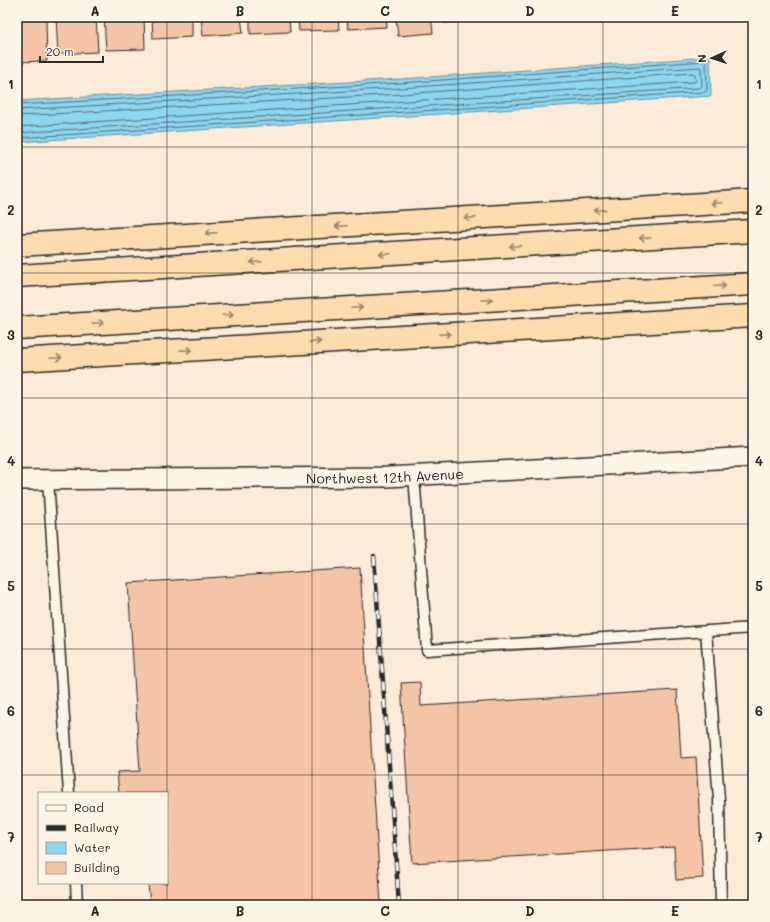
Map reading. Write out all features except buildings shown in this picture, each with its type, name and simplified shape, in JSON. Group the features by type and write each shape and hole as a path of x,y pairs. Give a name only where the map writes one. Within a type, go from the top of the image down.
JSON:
{"highway":[{"path":"17,245 753,201"},
{"path":"17,276 753,231"},
{"path":"17,328 753,284"},
{"path":"17,360 753,316"}],"street":[{"name":"Northwest 12th Avenue","path":"17,480 414,475 753,457"}],"lane":[{"path":"414,475 427,650 753,628"},
{"path":"48,480 69,792"},
{"path":"706,631 719,799 721,905"},
{"path":"76,884 77,905"}],"water":[{"path":"710,57 711,96 17,142 17,101 401,79"}],"railway":[{"path":"374,556 399,905"}]}
